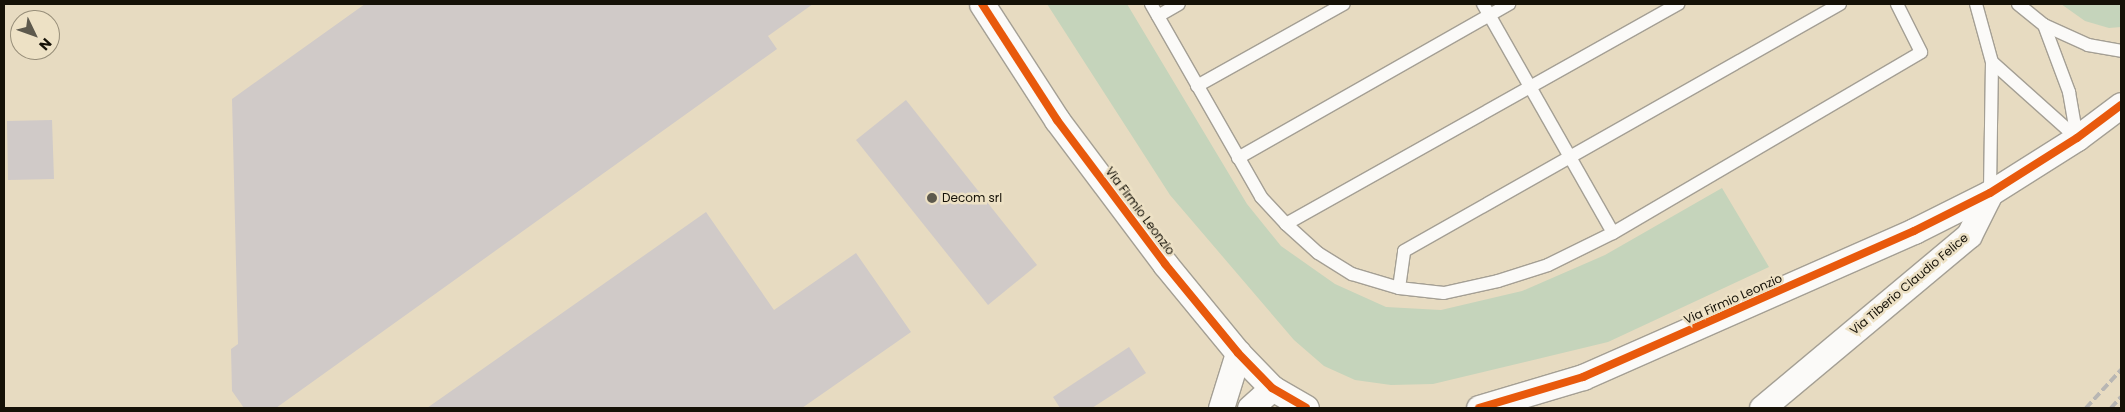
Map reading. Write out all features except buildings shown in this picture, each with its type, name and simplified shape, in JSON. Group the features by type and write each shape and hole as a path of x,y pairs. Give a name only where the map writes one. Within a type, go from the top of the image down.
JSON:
{"street":[{"name":"Via Firmio Leonzio","path":"982,4 1058,120 1165,264 1238,352 1273,398 1306,408"},
{"path":"1990,193 2077,138 2121,106"},
{"name":"Via Firmio Leonzio","path":"1479,408 1583,377 1914,231 1990,193"},
{"name":"Via Tiberio Claudio Felice","path":"1762,408 1969,235 1990,193"},
{"path":"1221,408 1238,352"},
{"path":"1250,408 1273,398"}],"lane":[{"path":"1151,4 1261,197 1286,224 1318,253 1352,274 1399,288 1444,293 1498,282 1548,265 1613,233 1921,52 1897,4"},
{"path":"1158,16 1178,4"},
{"path":"1197,86 1344,4"},
{"path":"1238,158 1486,9 1509,4"},
{"path":"1286,224 1678,4"},
{"path":"1399,288 1404,251 1840,4"},
{"path":"1976,4 1992,62 1990,193"},
{"path":"2018,4 2044,25 2088,45 2121,51"},
{"path":"1486,9 1613,233"},
{"path":"2044,25 2069,92 2077,138"},
{"path":"1992,62 2077,138"}],"shaded area":[{"path":"4,4 2121,4 2121,408 4,408"}],"green space":[{"path":"1047,4 1127,4 1247,204 1281,246 1335,284 1386,307 1441,310 1522,291 1605,255 1722,188 1769,267 1608,342 1433,384 1391,385 1355,380 1324,366 1294,340 1170,195"},
{"path":"2061,4 2121,4 2121,27 2109,28 2085,21"}],"railway":[{"path":"2086,408 2121,370"},
{"path":"2111,408 2121,397"}],"cycle path":[{"path":"982,4 1057,120 1165,264 1238,353 1272,388 1306,408"},
{"path":"1479,408 1583,377 1914,231 1990,193 2077,138 2121,105"}],"place":[{"name":"Decom srl","path":"932,198"}]}
